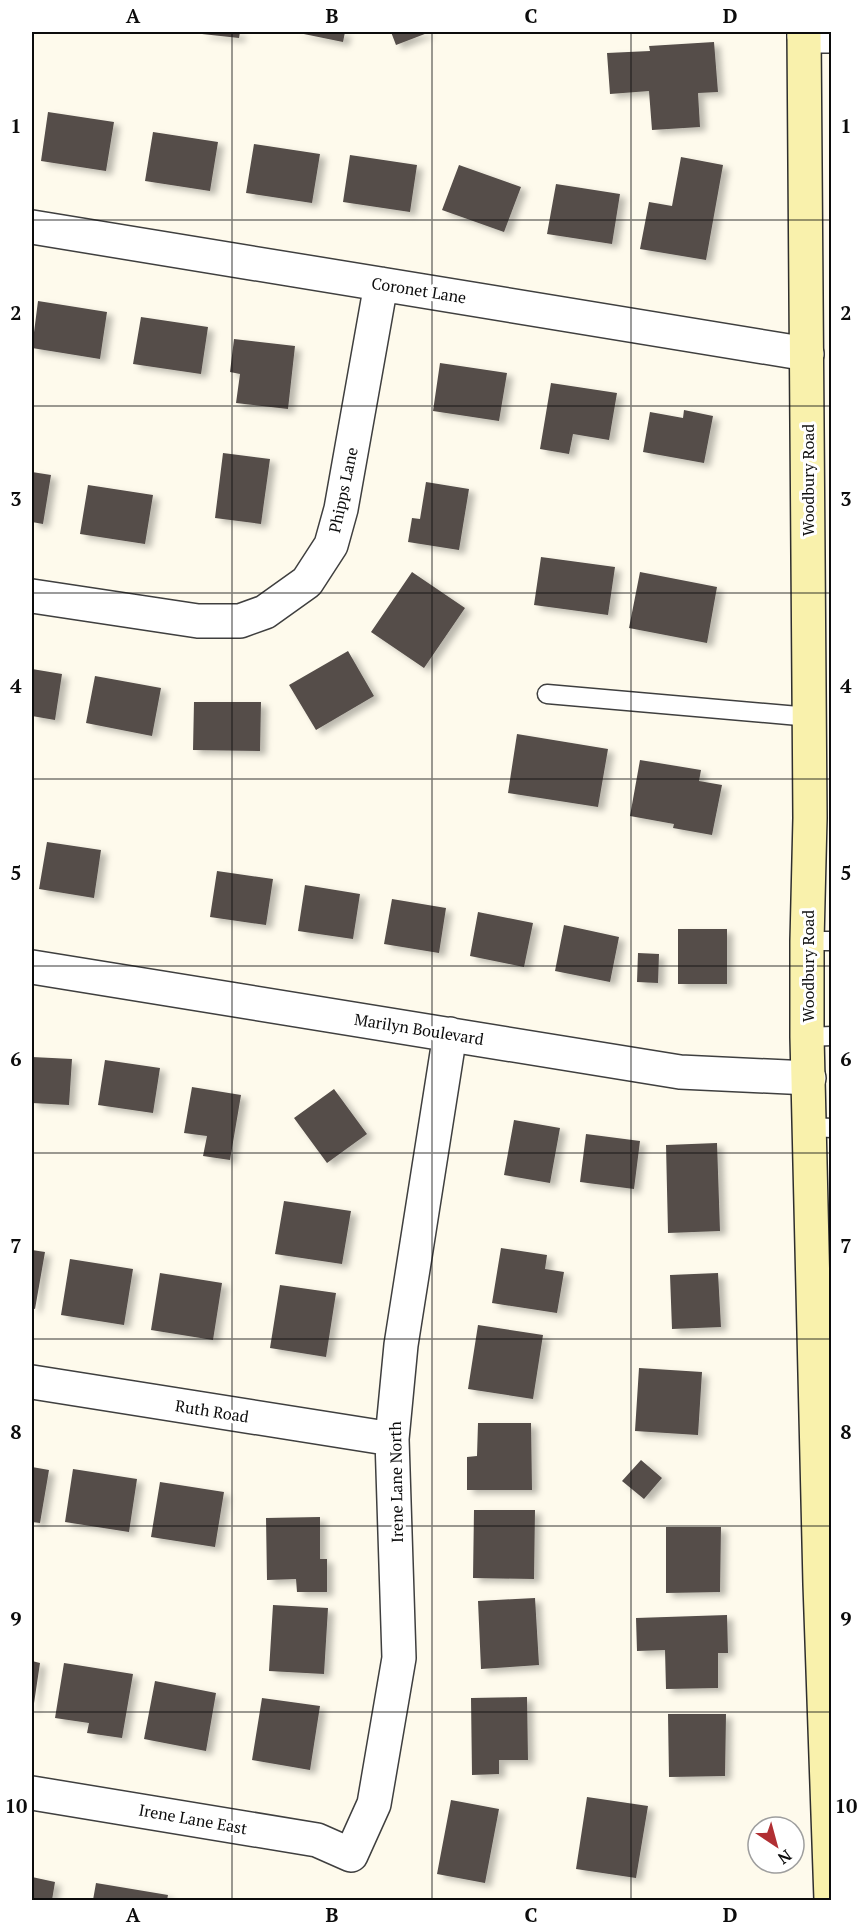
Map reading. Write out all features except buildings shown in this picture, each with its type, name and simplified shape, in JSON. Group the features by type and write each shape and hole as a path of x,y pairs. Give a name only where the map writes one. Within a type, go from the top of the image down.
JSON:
{"main road":[{"name":"Woodbury Road","path":"813,34 807,354 810,818 819,940 819,1037 808,1078 821,1127 831,1900"}],"street":[{"name":"Coronet Lane","path":"32,227 807,354"},
{"name":"Phipps Lane","path":"32,596 198,621 240,621 265,612 307,582 331,545 341,509 381,284"},
{"name":"Marilyn Boulevard","path":"32,967 680,1072 808,1078"},
{"name":"Irene Lane North","path":"351,1855 374,1804 399,1658 392,1439 401,1345 450,1034"},
{"name":"Ruth Road","path":"32,1382 392,1439"},
{"name":"Irene Lane East","path":"32,1793 317,1840 351,1855"}],"lane":[{"path":"547,694 810,717"}]}
